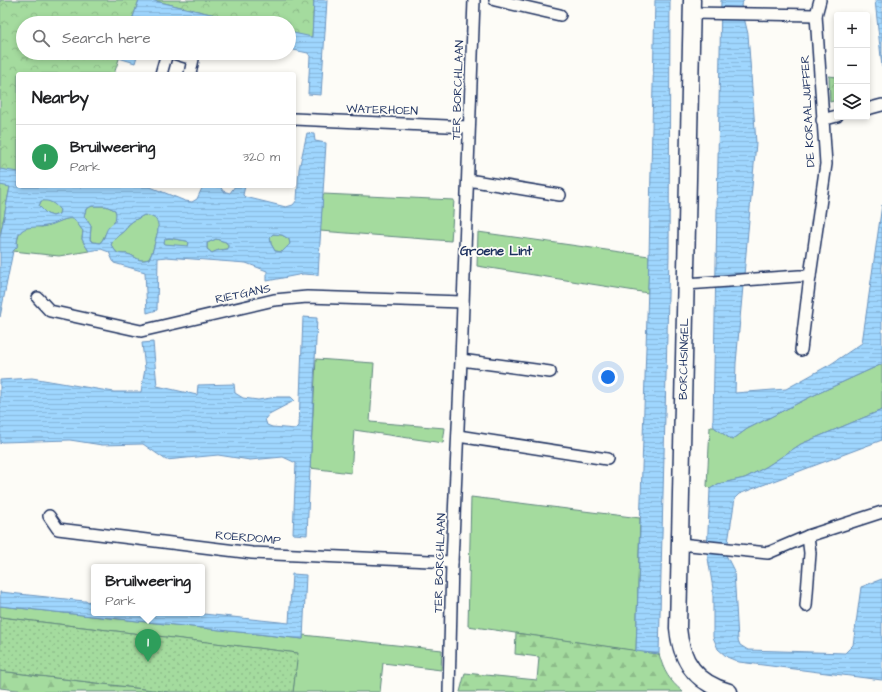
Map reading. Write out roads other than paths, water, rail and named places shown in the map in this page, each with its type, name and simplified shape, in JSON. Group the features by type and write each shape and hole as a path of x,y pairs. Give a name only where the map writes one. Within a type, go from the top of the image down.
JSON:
{"main road":[{"name":"BORCHSINGEL","path":"692,7 678,628 681,649 694,673 710,685 729,692"}],"street":[{"name":"TER BORCHLAAN","path":"449,692 452,562 474,0"},
{"path":"495,0 560,15"},
{"name":"DE KORAALJUFFER","path":"801,350 826,164 816,15 820,0"},
{"path":"692,7 713,14 816,15"},
{"path":"162,72 165,60"},
{"path":"190,72 193,60"},
{"path":"870,108 882,105"},
{"path":"822,120 834,117"},
{"name":"WATERHOEN","path":"296,119 469,127"},
{"path":"468,180 560,195"},
{"path":"686,284 810,276"},
{"name":"RIETGANS","path":"38,298 50,311 141,331 274,300 308,297 463,302"},
{"path":"461,360 550,372"},
{"path":"458,436 606,459"},
{"path":"680,544 768,553 808,536 882,512"},
{"name":"ROERDOMP","path":"49,516 58,529 252,553 452,562"},
{"path":"806,606 810,553 808,536"}],"water":[{"path":"139,0 151,0 219,16 133,16"},
{"path":"314,0 327,0 321,95 308,94 310,56 308,53 296,50 296,34 312,37"},
{"path":"655,0 670,0 669,256 659,654 636,651 649,256"},
{"path":"721,0 744,0 741,5 748,34 756,143 736,363 735,393 786,389 831,364 862,343 882,205 882,364 810,397 747,429 732,440 714,427 713,423"},
{"path":"875,0 882,0 882,67"},
{"path":"125,60 136,60 135,63"},
{"path":"307,133 314,134 315,141 326,143 318,275 303,274 267,281 267,271 246,263 166,257 158,258 157,310 147,313 145,272 114,263 109,252 101,249 89,251 82,239 83,231 74,219 68,219 50,225 27,228 19,233 17,247 13,251 0,317 0,237 10,187 0,185 0,169 16,172 16,188 153,188 185,201 192,202 197,199 202,188 221,188 223,191 230,193 234,188 245,188 243,195 245,197 286,207 293,205 297,200 299,169","holes":["41,201 54,204 60,210 59,214 53,216 47,214 39,206","92,206 106,206 115,210 115,222 109,227 100,243 90,240 91,226 84,216 86,209","144,215 149,216 158,222 158,229 152,254 149,259 142,260 127,254 117,253 111,245 113,240 133,221","273,234 282,235 289,239 290,244 282,252 275,251 271,244 270,237","169,238 187,241 189,243 188,246 164,244 165,239","216,239 226,242 228,249 212,253 207,249 207,243"]},
{"path":"303,317 317,318 307,535 293,534 296,463 283,457 250,460 218,455 166,460 143,444 102,445 70,440 2,442 0,444 0,380 32,378 114,392 141,392 145,369 142,343 153,342 157,386 197,395 198,385 234,384 235,393 243,398 258,400 277,397 291,397 294,400 292,402 269,414 265,419 267,425 272,427 296,429 299,426"},
{"path":"882,410 882,440 739,494 735,498 726,555 734,571 738,640 740,645 748,650 845,653 853,645 861,587 882,579 882,606 880,609 882,617 882,680 739,662 727,657 718,649 713,637 713,589 707,552 710,489 718,484 745,478 766,467 801,444"},
{"path":"292,574 306,575 303,639 92,616 205,616 205,614 289,623"},
{"path":"0,592 91,602 91,616 0,606"}],"place":[{"name":"Bruilweering","path":"148,662"}],"district":[{"name":"Groene Lint","path":"496,251"}]}
